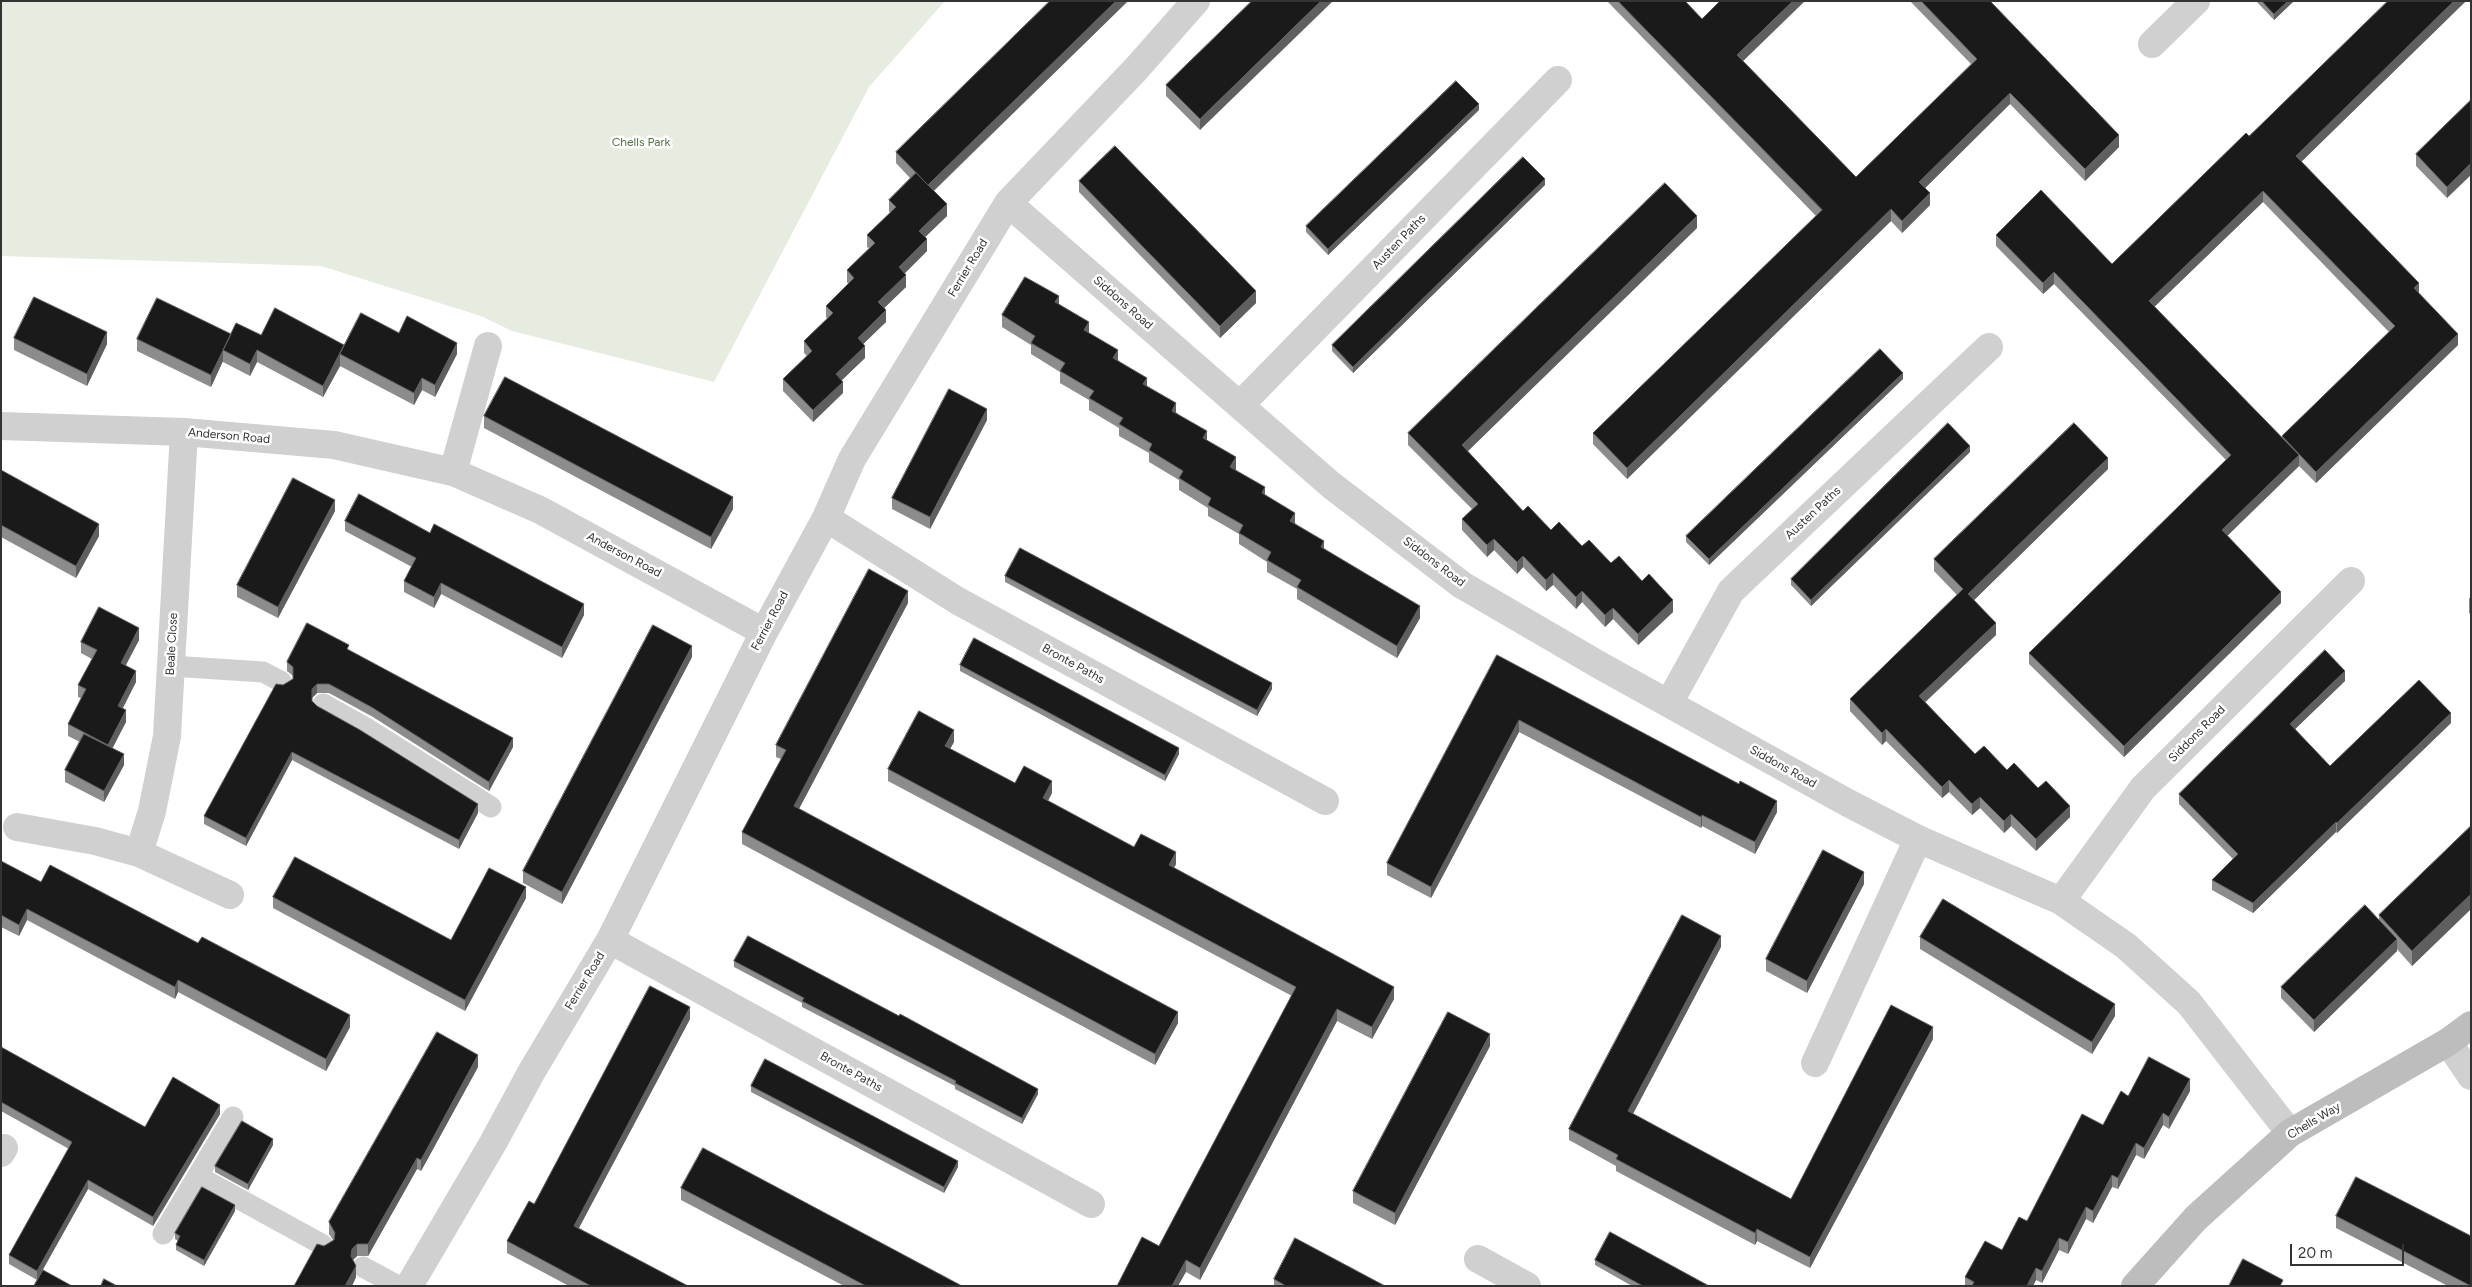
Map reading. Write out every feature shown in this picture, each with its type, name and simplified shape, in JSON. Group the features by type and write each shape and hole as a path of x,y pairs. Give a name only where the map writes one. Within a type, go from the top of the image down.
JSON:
{"street":[{"name":"Ferrier Road","path":"409,1286 493,1143 532,1071 610,940 764,632 826,518 852,459 1008,203 1136,69 1196,1"},
{"path":"2152,44 2196,1"},
{"name":"Austen Paths","path":"1240,405 1558,80"},
{"name":"Siddons Road","path":"1008,203 1331,485 1462,585 1669,703 1918,839 2061,901 2126,946 2189,1003 2290,1134"},
{"path":"453,472 488,346"},
{"name":"Austen Paths","path":"1669,703 1731,591 1989,346"},
{"name":"Anderson Road","path":"1,426 184,432 334,445 453,472 540,510 764,632"},
{"name":"Beale Close","path":"139,853 152,811 162,768 166,736 184,432"},
{"name":"Bronte Paths","path":"826,518 958,601 1325,801"},
{"name":"Siddons Road","path":"2061,901 2144,788 2350,582"},
{"path":"17,827 95,841 139,853 230,896"},
{"path":"1815,1063 1918,839"},
{"name":"Bronte Paths","path":"610,940 1091,1204"},
{"name":"Chells Way","path":"2134,1286 2196,1218 2290,1134 2448,1042 2471,1025"},
{"path":"2448,1042 2471,1076"},
{"path":"1478,1259 1527,1286"}],"lane":[{"path":"171,666 264,672 282,682"},
{"path":"323,704 366,728 491,807"},
{"path":"163,1234 199,1177 233,1117"},
{"path":"199,1177 323,1245"},
{"path":"363,1266 398,1286"}],"green space":[{"name":"Chells Park","path":"1,1 945,1 869,87 714,382 512,331 481,316 321,266 1,256"}],"building":[{"path":"1050,1 1116,1 928,185 896,152"},
{"path":"1252,1 1321,1 1200,119 1166,85"},
{"path":"1618,1 1685,1 1702,19 1720,1 1793,1 1737,55 1856,177 1977,59 1921,1 1990,1 2119,135 2085,169 2010,93 1919,182 1930,193 1902,221 1891,209 1627,468 1593,433 1822,210"},
{"path":"2262,1 2288,1 2274,14"},
{"path":"2388,1 2454,1 2296,156 2419,283 2414,288 2458,334 2316,472 2282,436 2395,326 2263,191 2149,301 2299,455 2222,530 2281,592 2124,746 2029,653 2231,455 2054,272 2043,283 1996,235 2041,190 2112,264 2246,133 2249,136"},
{"path":"1456,81 1479,104 1328,249 1306,226"},
{"path":"2471,100 2471,163 2447,187 2416,154"},
{"path":"1115,146 1256,291 1220,326 1079,181"},
{"path":"1523,157 1545,179 1353,367 1332,345"},
{"path":"916,173 947,204 919,231 927,239 899,267 906,275 878,302 886,310 858,338 865,346 836,374 843,382 813,410 783,379 812,351 804,341 833,313 826,306 854,278 847,270 875,243 867,235 896,207 889,200"},
{"path":"1665,183 1697,216 1462,445 1523,511 1528,506 1551,530 1559,522 1582,546 1589,540 1611,563 1619,556 1642,581 1649,574 1673,600 1638,634 1613,608 1605,615 1582,591 1576,597 1553,573 1546,580 1523,556 1517,562 1494,539 1487,545 1462,519 1478,504 1408,433"},
{"path":"1025,277 1059,296 1055,302 1089,322 1084,330 1118,350 1113,358 1147,378 1143,384 1176,403 1172,411 1207,431 1203,438 1236,457 1230,467 1265,487 1262,493 1295,513 1290,521 1324,541 1321,547 1420,606 1397,646 1297,587 1301,580 1267,560 1271,552 1239,533 1243,525 1208,505 1211,498 1179,478 1183,471 1149,450 1152,444 1119,424 1123,418 1089,398 1094,391 1060,371 1065,363 1031,343 1035,336 1002,315"},
{"path":"34,297 107,332 87,374 14,338"},
{"path":"157,298 231,334 211,375 137,339"},
{"path":"275,308 344,345 323,386 257,350 250,364 223,350 236,323 261,335"},
{"path":"361,313 399,333 407,316 457,343 435,385 422,378 414,393 340,354"},
{"path":"1880,349 1903,373 1709,559 1686,536"},
{"path":"505,377 733,497 711,537 484,416"},
{"path":"949,389 987,409 930,517 892,498"},
{"path":"1948,423 1970,446 1811,600 1791,579"},
{"path":"2074,423 2108,458 1968,594 1996,623 1919,696 1975,754 1984,746 2007,770 2014,763 2038,788 2046,781 2070,806 2036,839 2011,814 2004,821 1980,797 1972,804 1949,780 1942,787 1886,729 1882,733 1850,699 1963,589 1934,559"},
{"path":"1,470 99,524 76,566 1,525"},
{"path":"293,478 335,500 278,607 237,585"},
{"path":"359,494 430,533 434,524 584,604 562,647 441,583 434,597 404,581 416,558 345,521"},
{"path":"1020,548 1272,683 1257,710 1005,576"},
{"path":"869,569 908,591 794,806 1178,1012 1155,1054 742,832 786,750 776,745"},
{"path":"99,607 139,628 121,663 136,671 118,706 126,710 108,745 68,724 86,689 78,685 97,650 81,642"},
{"path":"307,623 349,645 347,649 513,738 489,782 373,708 329,684 317,684 312,689 312,701 317,706 360,730 478,804 459,840 292,752 246,838 204,816 276,684 283,685 293,679 293,667 287,662"},
{"path":"653,625 692,646 562,892 523,871"},
{"path":"974,638 1179,748 1165,775 960,665"},
{"path":"2325,650 2345,671 2290,724 2330,766 2419,680 2451,713 2253,903 2212,880 2238,854 2179,794"},
{"path":"1497,655 1739,784 1740,781 1777,801 1755,842 1702,815 1701,817 1519,720 1431,887 1387,863"},
{"path":"919,711 954,730 945,746 1015,783 1024,766 1052,781 1043,798 1134,847 1141,834 1176,852 1169,865 1394,987 1372,1027 1337,1009 1200,1268 1186,1260 1172,1286 1117,1286 1142,1237 1159,1246 1296,987 888,769"},
{"path":"84,734 124,754 104,791 65,770"},
{"path":"2471,826 2471,894 2412,951 2379,915"},
{"path":"1823,850 1864,872 1807,981 1766,959"},
{"path":"295,857 451,940 489,868 526,887 465,1000 273,897"},
{"path":"1,861 41,882 50,865 198,943 202,937 350,1015 326,1059 178,980 175,987 27,909 19,925 1,915"},
{"path":"1943,899 2115,1004 2092,1042 1920,937"},
{"path":"2365,905 2397,939 2314,1020 2281,987"},
{"path":"1682,915 1721,936 1628,1111 1791,1199 1891,1005 1933,1027 1810,1257 1757,1229 1755,1233 1616,1159 1618,1155 1569,1129"},
{"path":"748,936 899,1016 900,1014 1038,1089 1022,1118 955,1083 956,1081 802,1001 804,998 734,961"},
{"path":"650,986 690,1007 574,1226 688,1286 591,1286 507,1241 529,1201 534,1204"},
{"path":"1448,1012 1490,1034 1395,1213 1353,1191"},
{"path":"437,1032 478,1055 421,1160 417,1158 368,1244 357,1244 352,1249 351,1256 356,1266 345,1286 294,1286 317,1244 324,1246 334,1240 335,1233 329,1222"},
{"path":"1,1047 145,1127 173,1077 220,1105 153,1217 88,1180 37,1271 9,1255 72,1142 1,1102"},
{"path":"2149,1057 2190,1079 2169,1117 2163,1113 2144,1148 2136,1143 2118,1178 2112,1175 2093,1211 2086,1207 2068,1242 2059,1238 2042,1271 2036,1268 2027,1286 1972,1286 1974,1282 1965,1277 1985,1241 2002,1250 2019,1217 2027,1221 2082,1114 2103,1125 2121,1091 2128,1096"},
{"path":"765,1059 958,1161 944,1187 751,1086"},
{"path":"242,1121 273,1139 248,1184 215,1166"},
{"path":"703,1148 962,1286 866,1286 681,1188"},
{"path":"2356,1177 2471,1236 2471,1286 2336,1216"},
{"path":"202,1187 235,1205 204,1260 176,1245 180,1236 175,1233"},
{"path":"1610,1232 1709,1286 1643,1286 1595,1260"},
{"path":"1295,1238 1385,1286 1286,1286 1274,1279"},
{"path":"2243,1259 2283,1280 2280,1286 2229,1286"},
{"path":"43,1270 72,1286 34,1286"},
{"path":"104,1279 117,1286 101,1286"}]}
